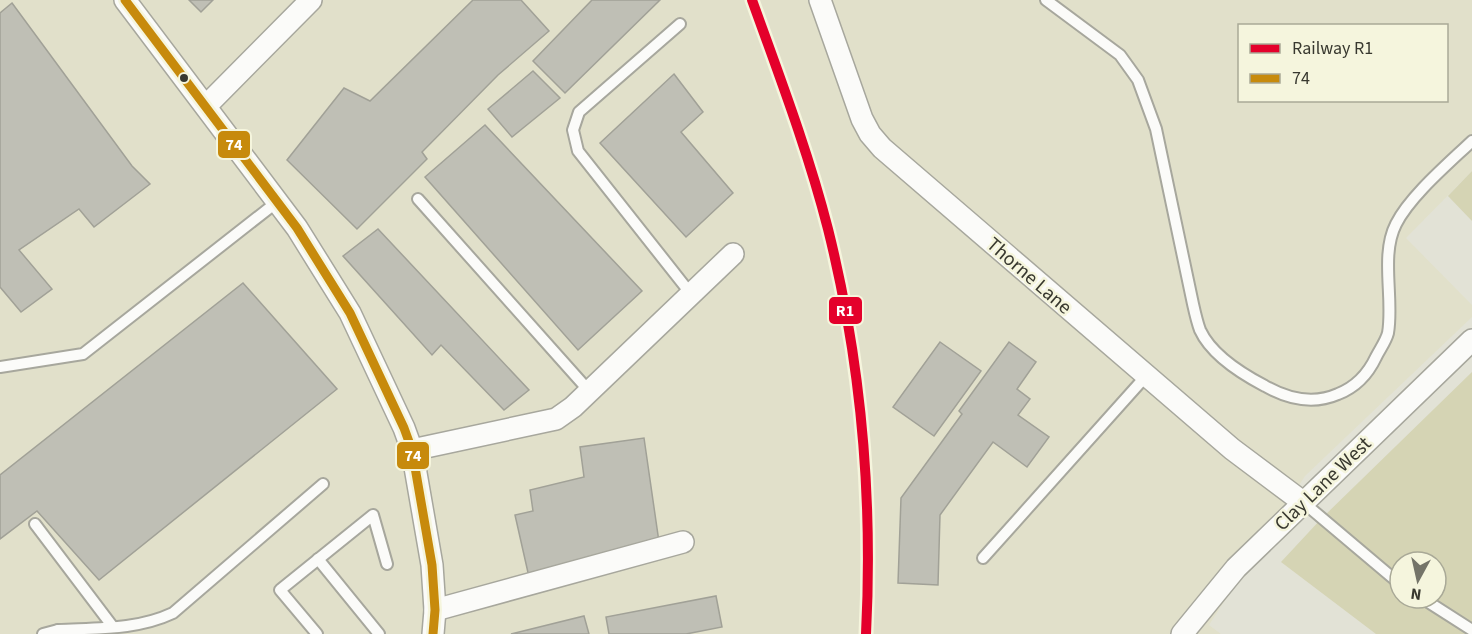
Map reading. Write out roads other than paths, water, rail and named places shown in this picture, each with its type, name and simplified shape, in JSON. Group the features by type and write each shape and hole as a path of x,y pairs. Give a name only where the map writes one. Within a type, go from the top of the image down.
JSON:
{"street":[{"path":"206,106 311,0"},
{"name":"Thorne Lane","path":"820,0 862,119 870,134 882,148 1232,449 1304,503"},
{"path":"125,1 297,228 350,313 412,450 432,565 435,610 433,634"},
{"path":"412,450 556,420 590,392 733,254"},
{"name":"Clay Lane West","path":"1182,634 1236,568 1472,340"},
{"path":"435,610 683,542"}],"lane":[{"path":"1046,0 1120,55 1138,80 1156,129 1192,304 1201,332 1222,358 1245,375 1271,389 1298,398 1317,401 1331,397 1351,389 1369,371 1388,334 1389,244 1396,224 1416,197 1472,141"},
{"path":"680,24 579,112 573,130 578,151 691,294"},
{"path":"418,199 590,392"},
{"path":"0,367 83,354 277,202"},
{"path":"983,558 1146,376"},
{"path":"43,634 137,625 156,621 173,613 323,484"},
{"path":"1304,503 1388,574"},
{"path":"317,634 280,590 372,515 387,564"},
{"path":"35,524 113,627"},
{"path":"318,559 379,634"},
{"path":"1441,610 1472,630"}],"rail line":[{"name":"R1","path":"752,0 793,113 820,200 849,329 866,480 868,531 866,634"}]}
